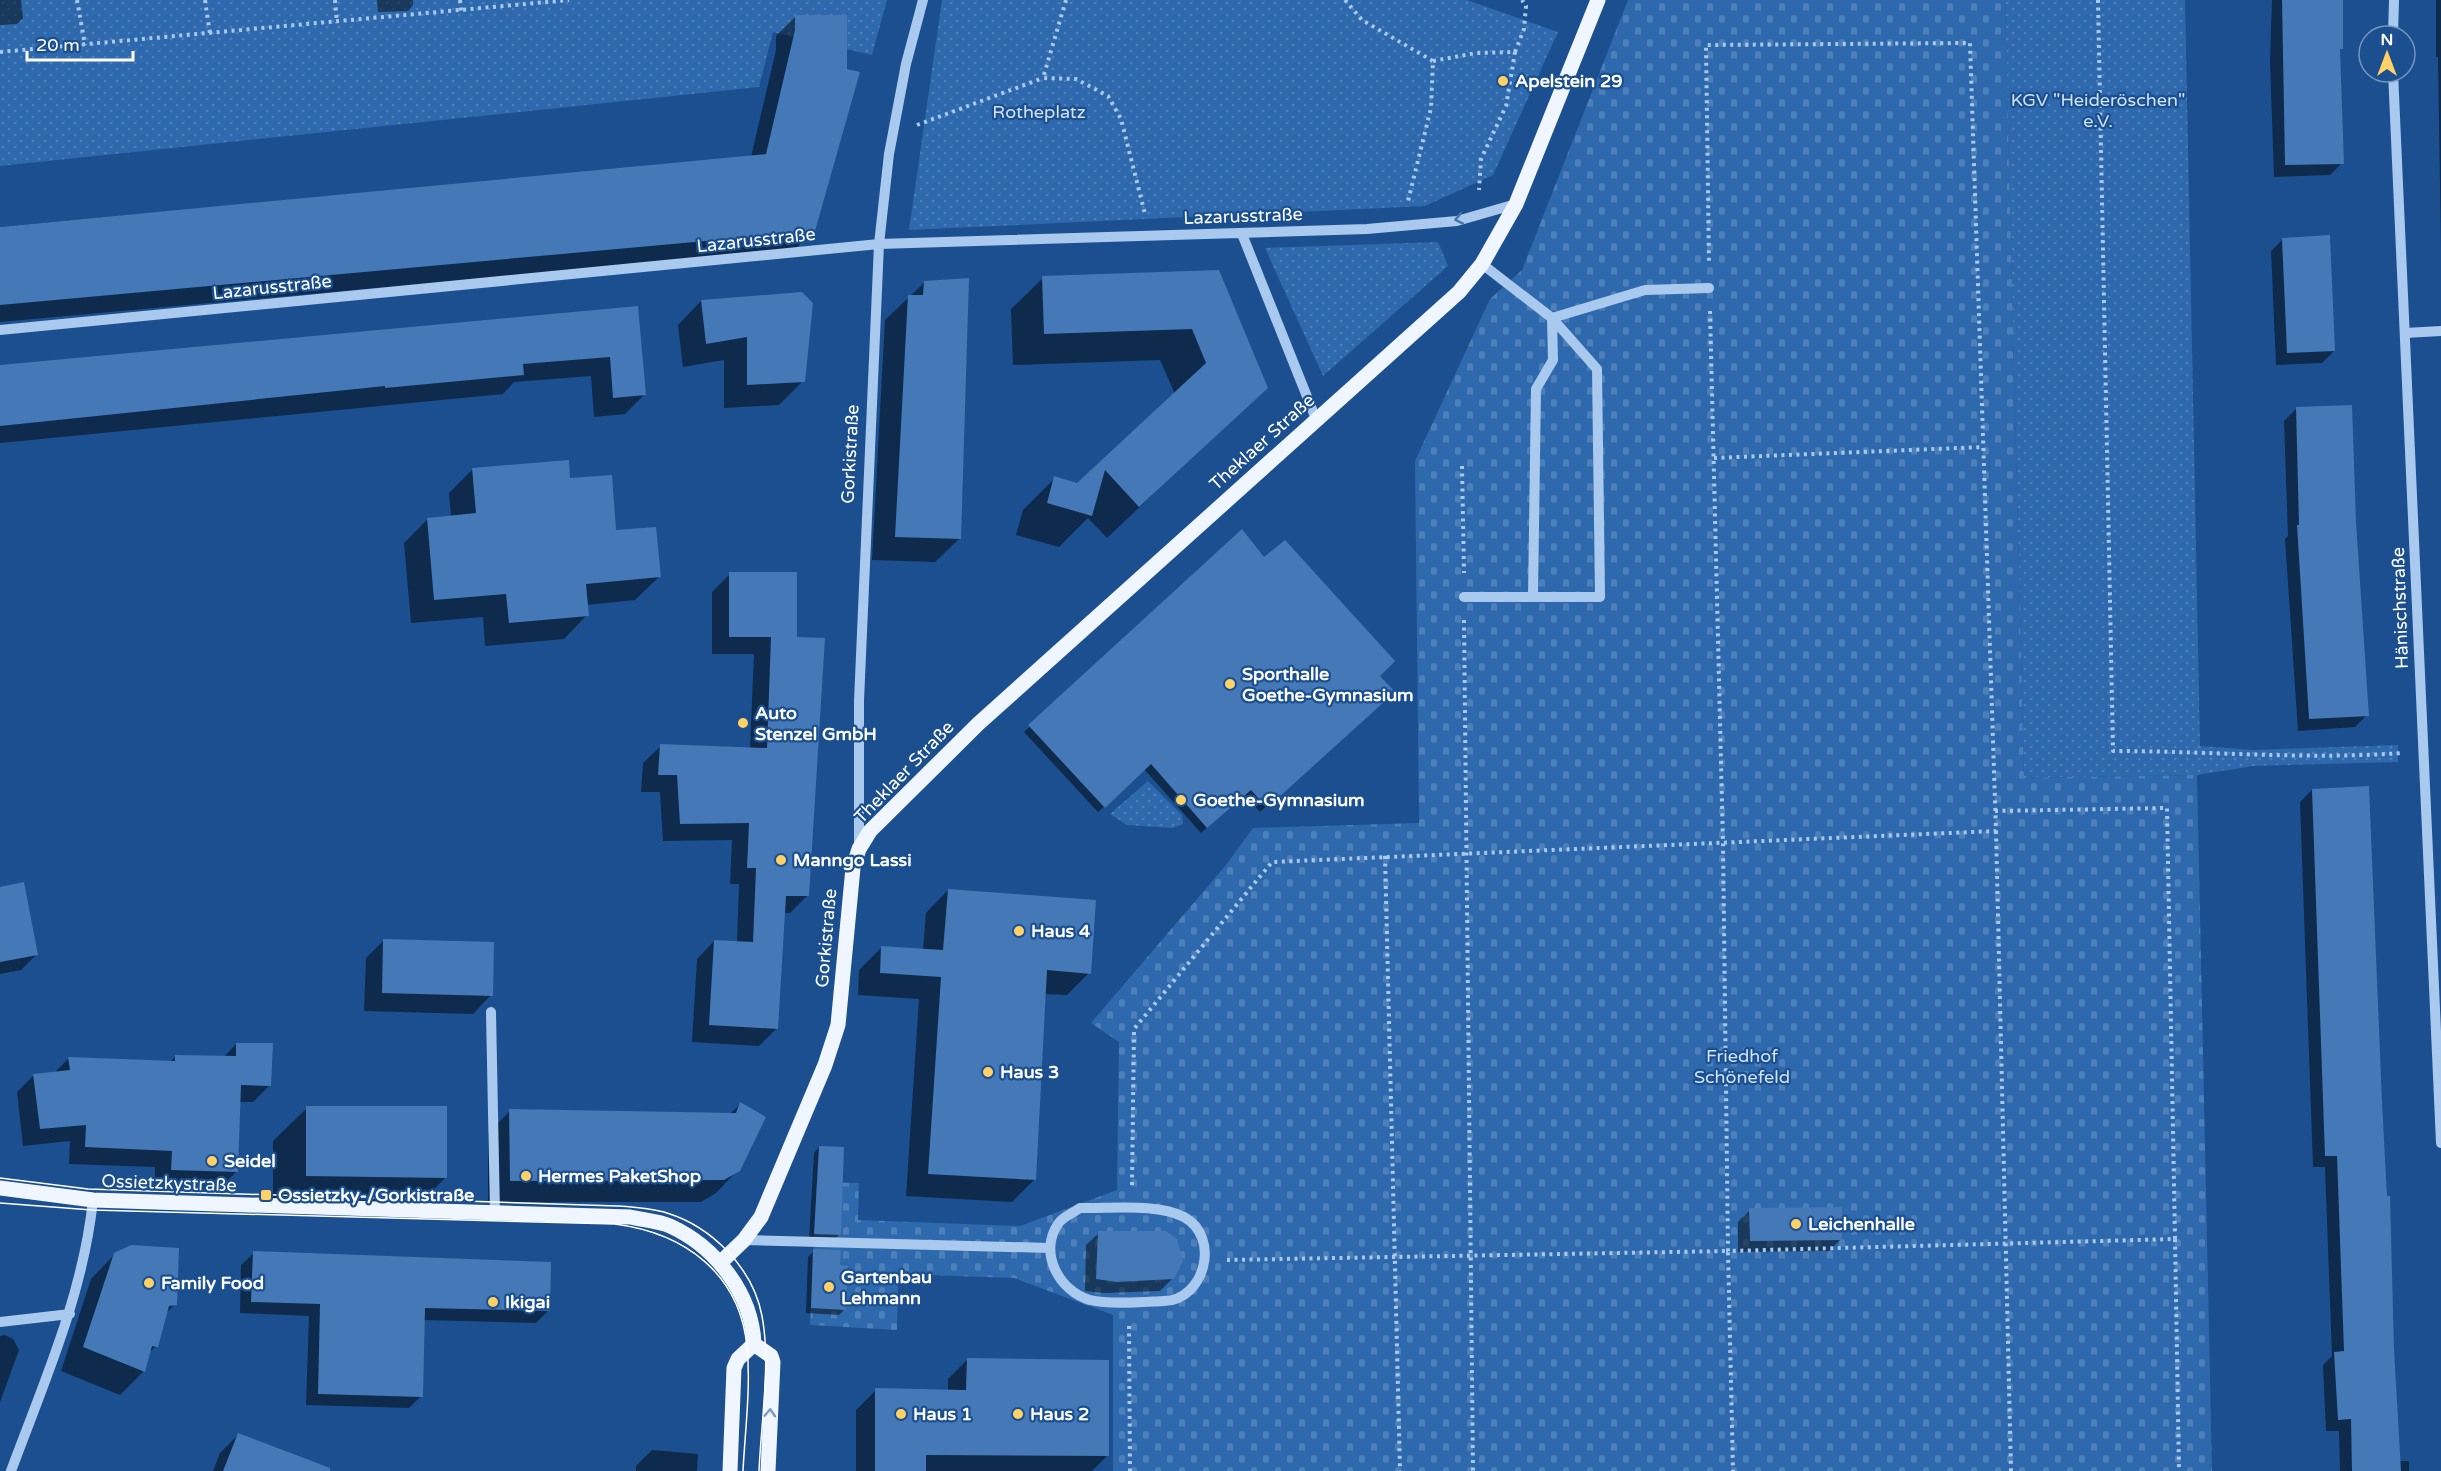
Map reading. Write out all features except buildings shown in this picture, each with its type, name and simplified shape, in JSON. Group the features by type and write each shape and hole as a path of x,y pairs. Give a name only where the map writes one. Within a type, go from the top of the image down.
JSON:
{"main road":[{"name":"Theklaer Straße","path":"859,849 880,819 934,766 1459,292 1482,264 1516,204 1598,0"},
{"name":"Gorkistraße","path":"720,1263 744,1240 769,1201 810,1104 838,1024 849,892 859,849"},
{"name":"Ossietzkystraße","path":"0,1188 93,1200 630,1217 669,1225 698,1243 720,1263"},
{"path":"720,1263 735,1282 748,1310 754,1344 771,1356 773,1362 768,1471"},
{"path":"730,1471 734,1368 738,1359 754,1344"}],"street":[{"name":"Gorkistraße","path":"859,849 859,701 879,244 892,134 906,64 923,0"},
{"path":"2393,24 2394,0"},
{"name":"Hänischstraße","path":"2393,84 2441,1143"},
{"name":"Lazarusstraße","path":"0,330 879,244 1242,234 1402,225 1457,220 1516,204"},
{"path":"1242,234 1316,419"},
{"path":"1464,597 1600,597 1597,369 1552,318 1482,264"},
{"path":"1552,318 1645,290 1709,288"},
{"path":"1533,597 1536,389 1553,360 1552,318"},
{"path":"2405,333 2441,331"},
{"path":"491,1012 495,1213"},
{"path":"11,1471 70,1314 86,1255 93,1200"},
{"path":"1080,1208 1163,1210 1185,1217 1200,1231 1205,1244 1206,1260 1200,1279 1170,1301 1090,1300 1065,1287 1053,1265 1050,1248 1059,1222 1080,1208"},
{"path":"744,1240 1050,1248"},
{"path":"0,1322 70,1314"}],"path":[{"path":"77,0 85,45"},
{"path":"205,0 210,34"},
{"path":"335,0 337,23"},
{"path":"460,0 461,11"},
{"path":"0,52 569,0"},
{"path":"1043,78 1066,0"},
{"path":"1345,0 1362,20 1433,61 1476,53 1515,52"},
{"path":"1479,215 1481,159 1506,106 1515,52 1524,28 1526,6 1522,0"},
{"path":"2098,0 2113,751 2193,751 2252,756 2422,752"},
{"path":"1733,1471 1723,844 1709,288 1706,45 1970,43 1996,831 2011,1471"},
{"path":"1402,225 1431,108 1433,61"},
{"path":"892,134 1043,78 1076,79 1108,96 1120,119 1151,235"},
{"path":"1714,458 1983,447"},
{"path":"1462,466 1473,1471"},
{"path":"1995,811 2167,808 2179,1471"},
{"path":"1132,1209 1134,1029 1272,862 1996,831"},
{"path":"1385,856 1400,1471"},
{"path":"1206,1260 1728,1251 2175,1239"},
{"path":"1129,1301 1130,1471"}],"green space":[{"path":"0,0 887,0 872,55 773,32 759,87 0,166"},
{"name":"Rotheplatz","path":"942,0 1467,0 1558,32 1493,175 1425,206 909,230"},
{"name":"Friedhof Schönefeld","path":"1628,0 2005,0 2024,778 2197,775 2212,1471 1113,1471 1113,1315 1014,1278 898,1274 897,1330 810,1325 817,1182 859,1183 858,1220 1020,1226 1117,1190 1119,1042 1091,1023 1226,865 1253,828 1419,823 1415,461 1490,299 1522,270"},
{"name":"KGV \"Heideröschen\" e.V.","path":"2005,0 2185,0 2200,746 2253,750 2398,745 2398,762 2253,766 2197,775 2024,778"},
{"path":"1438,242 1448,266 1323,376 1265,248"},
{"path":"1148,781 1182,815 1183,824 1173,828 1127,825 1110,814"}],"tram line":[{"path":"0,1178 88,1189 617,1206 648,1209 684,1219 700,1228 728,1252 740,1266 757,1298 765,1334 766,1353 759,1471"},
{"path":"0,1203 92,1210 615,1224 664,1237 685,1247 704,1261 720,1278 733,1298 742,1321 747,1347 748,1378 743,1471"}],"place":[{"name":"Apelstein 29","path":"1503,81"},
{"name":"Sporthalle Goethe-Gymnasium","path":"1230,684"},
{"name":"Auto Stenzel GmbH","path":"743,723"},
{"name":"Goethe-Gymnasium","path":"1181,800"},
{"name":"Manngo Lassi","path":"781,860"},
{"name":"Haus 4","path":"1019,931"},
{"name":"Haus 3","path":"988,1072"},
{"name":"Seidel","path":"212,1161"},
{"name":"Hermes PaketShop","path":"526,1176"},
{"name":"Ossietzky-/Gorkistraße","path":"266,1195"},
{"name":"Leichenhalle","path":"1796,1224"},
{"name":"Family Food","path":"149,1283"},
{"name":"Gartenbau Lehmann","path":"829,1287"},
{"name":"Ikigai","path":"493,1302"},
{"name":"Haus 1","path":"901,1414"},
{"name":"Haus 2","path":"1018,1414"}]}
